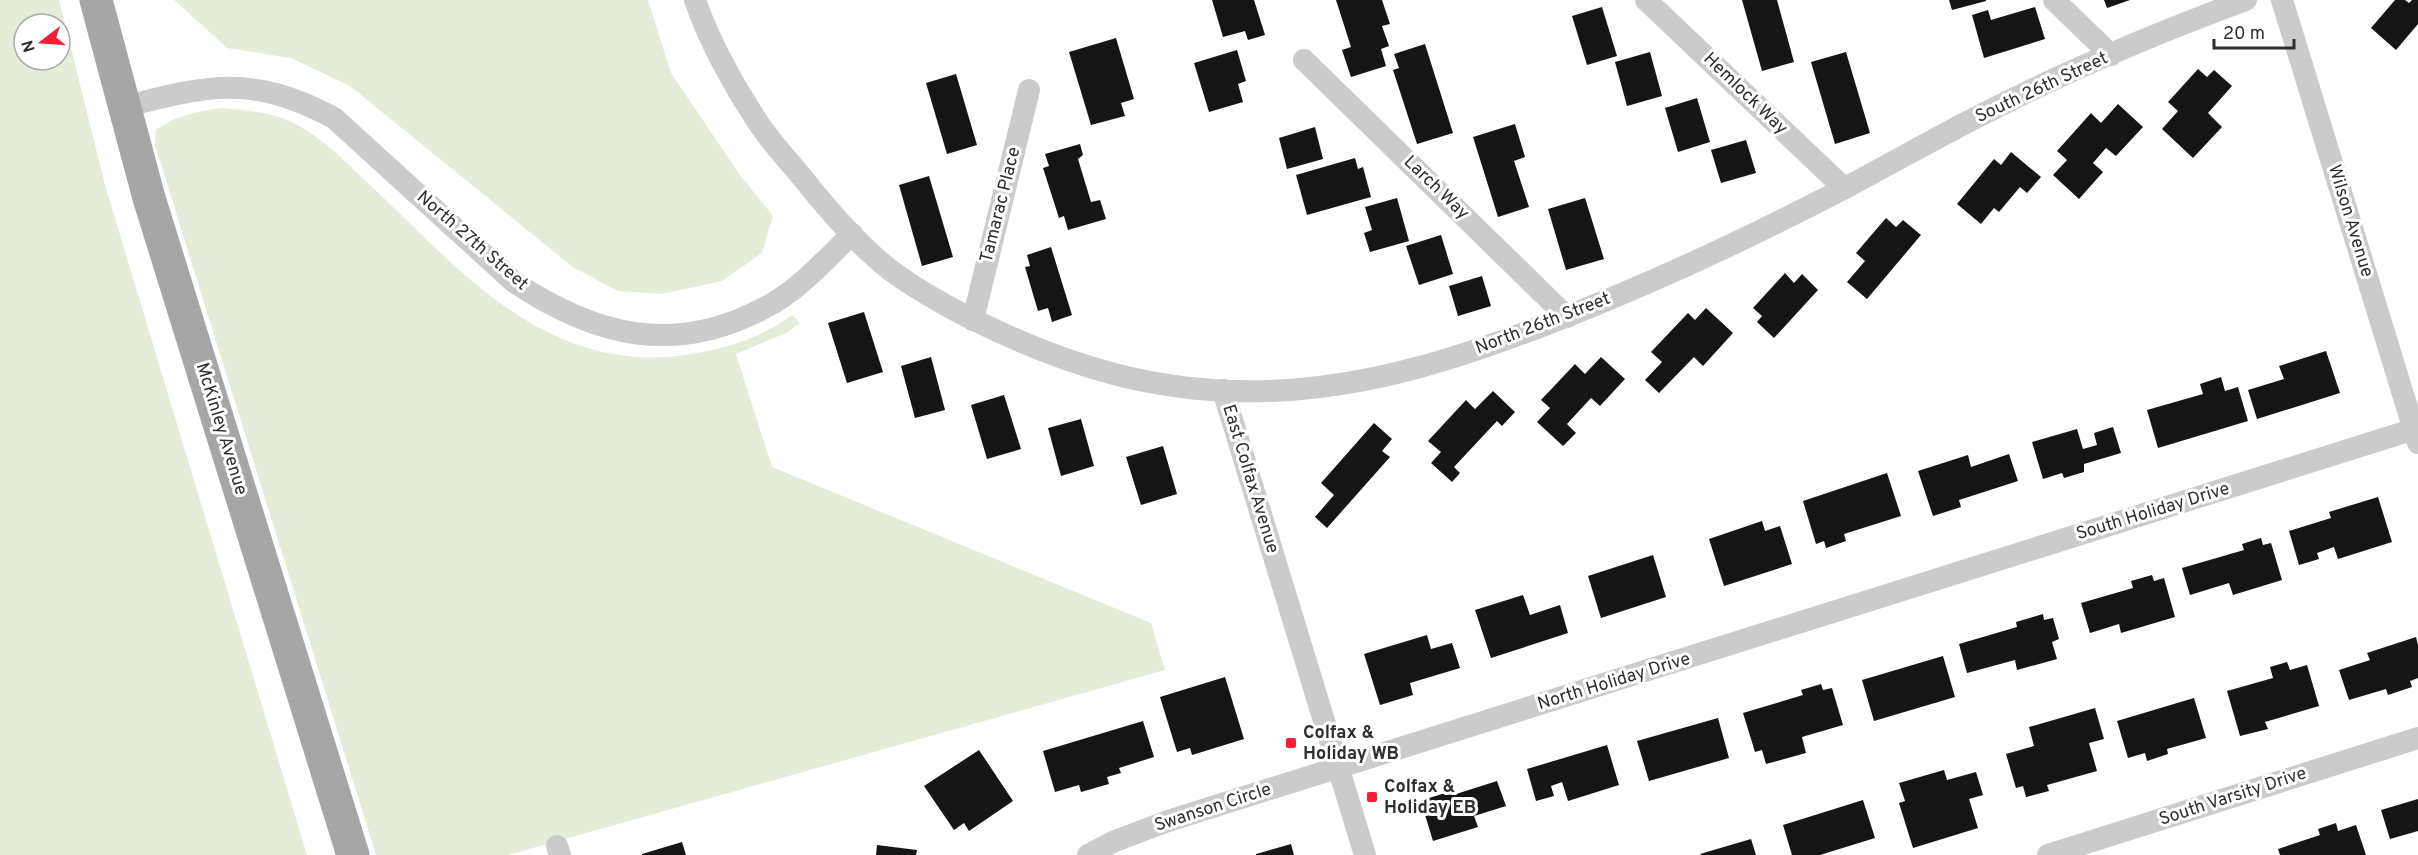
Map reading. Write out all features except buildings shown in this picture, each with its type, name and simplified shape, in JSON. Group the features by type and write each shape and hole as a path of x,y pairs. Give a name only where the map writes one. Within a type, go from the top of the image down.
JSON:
{"main road":[{"name":"McKinley Avenue","path":"96,0 149,198 353,855"}],"street":[{"name":"East Colfax Avenue","path":"696,0 726,67 758,122 836,219 888,267 939,302 973,320 1006,337 1076,364 1144,382 1223,390 1365,855"},
{"name":"Hemlock Way","path":"1646,0 1844,189"},
{"path":"2054,0 2111,55"},
{"name":"South 26th Street","path":"1844,189 1994,108 2066,73 2246,0"},
{"name":"Wilson Avenue","path":"2282,0 2417,434"},
{"name":"Larch Way","path":"1304,60 1567,317"},
{"name":"North 27th Street","path":"123,106 191,90 218,87 256,88 304,102 334,118 514,282 556,308 616,331 656,335 690,333 734,321 765,308 796,286 852,234"},
{"name":"Tamarac Place","path":"973,320 1029,90"},
{"name":"North 26th Street","path":"1223,390 1268,391 1319,387 1381,378 1443,362 1567,317 1657,280 1844,189"},
{"name":"South Holiday Drive","path":"1888,595 2417,434"},
{"name":"North Holiday Drive","path":"1340,768 1888,595"},
{"name":"South Varsity Drive","path":"2048,855 2418,738"},
{"name":"Swanson Circle","path":"1088,855 1115,841 1168,821 1340,768"}],"green space":[{"path":"0,0 59,0 62,12 12,12 12,72 72,72 72,52 105,185 307,855 0,855"},
{"path":"174,0 648,0 671,73 740,175 773,216 762,253 722,281 661,294 618,291 574,268 350,86 291,58 227,48"},
{"path":"221,108 269,114 308,131 340,156 470,279 506,307 544,330 585,347 629,356 693,354 738,343 766,331 792,315 800,323 786,333 736,354 772,467 1151,623 1165,670 508,855 376,855 155,145 156,130 171,121"}],"place":[{"name":"Colfax & Holiday WB","path":"1291,743"},
{"name":"Colfax & Holiday EB","path":"1372,797"}]}
